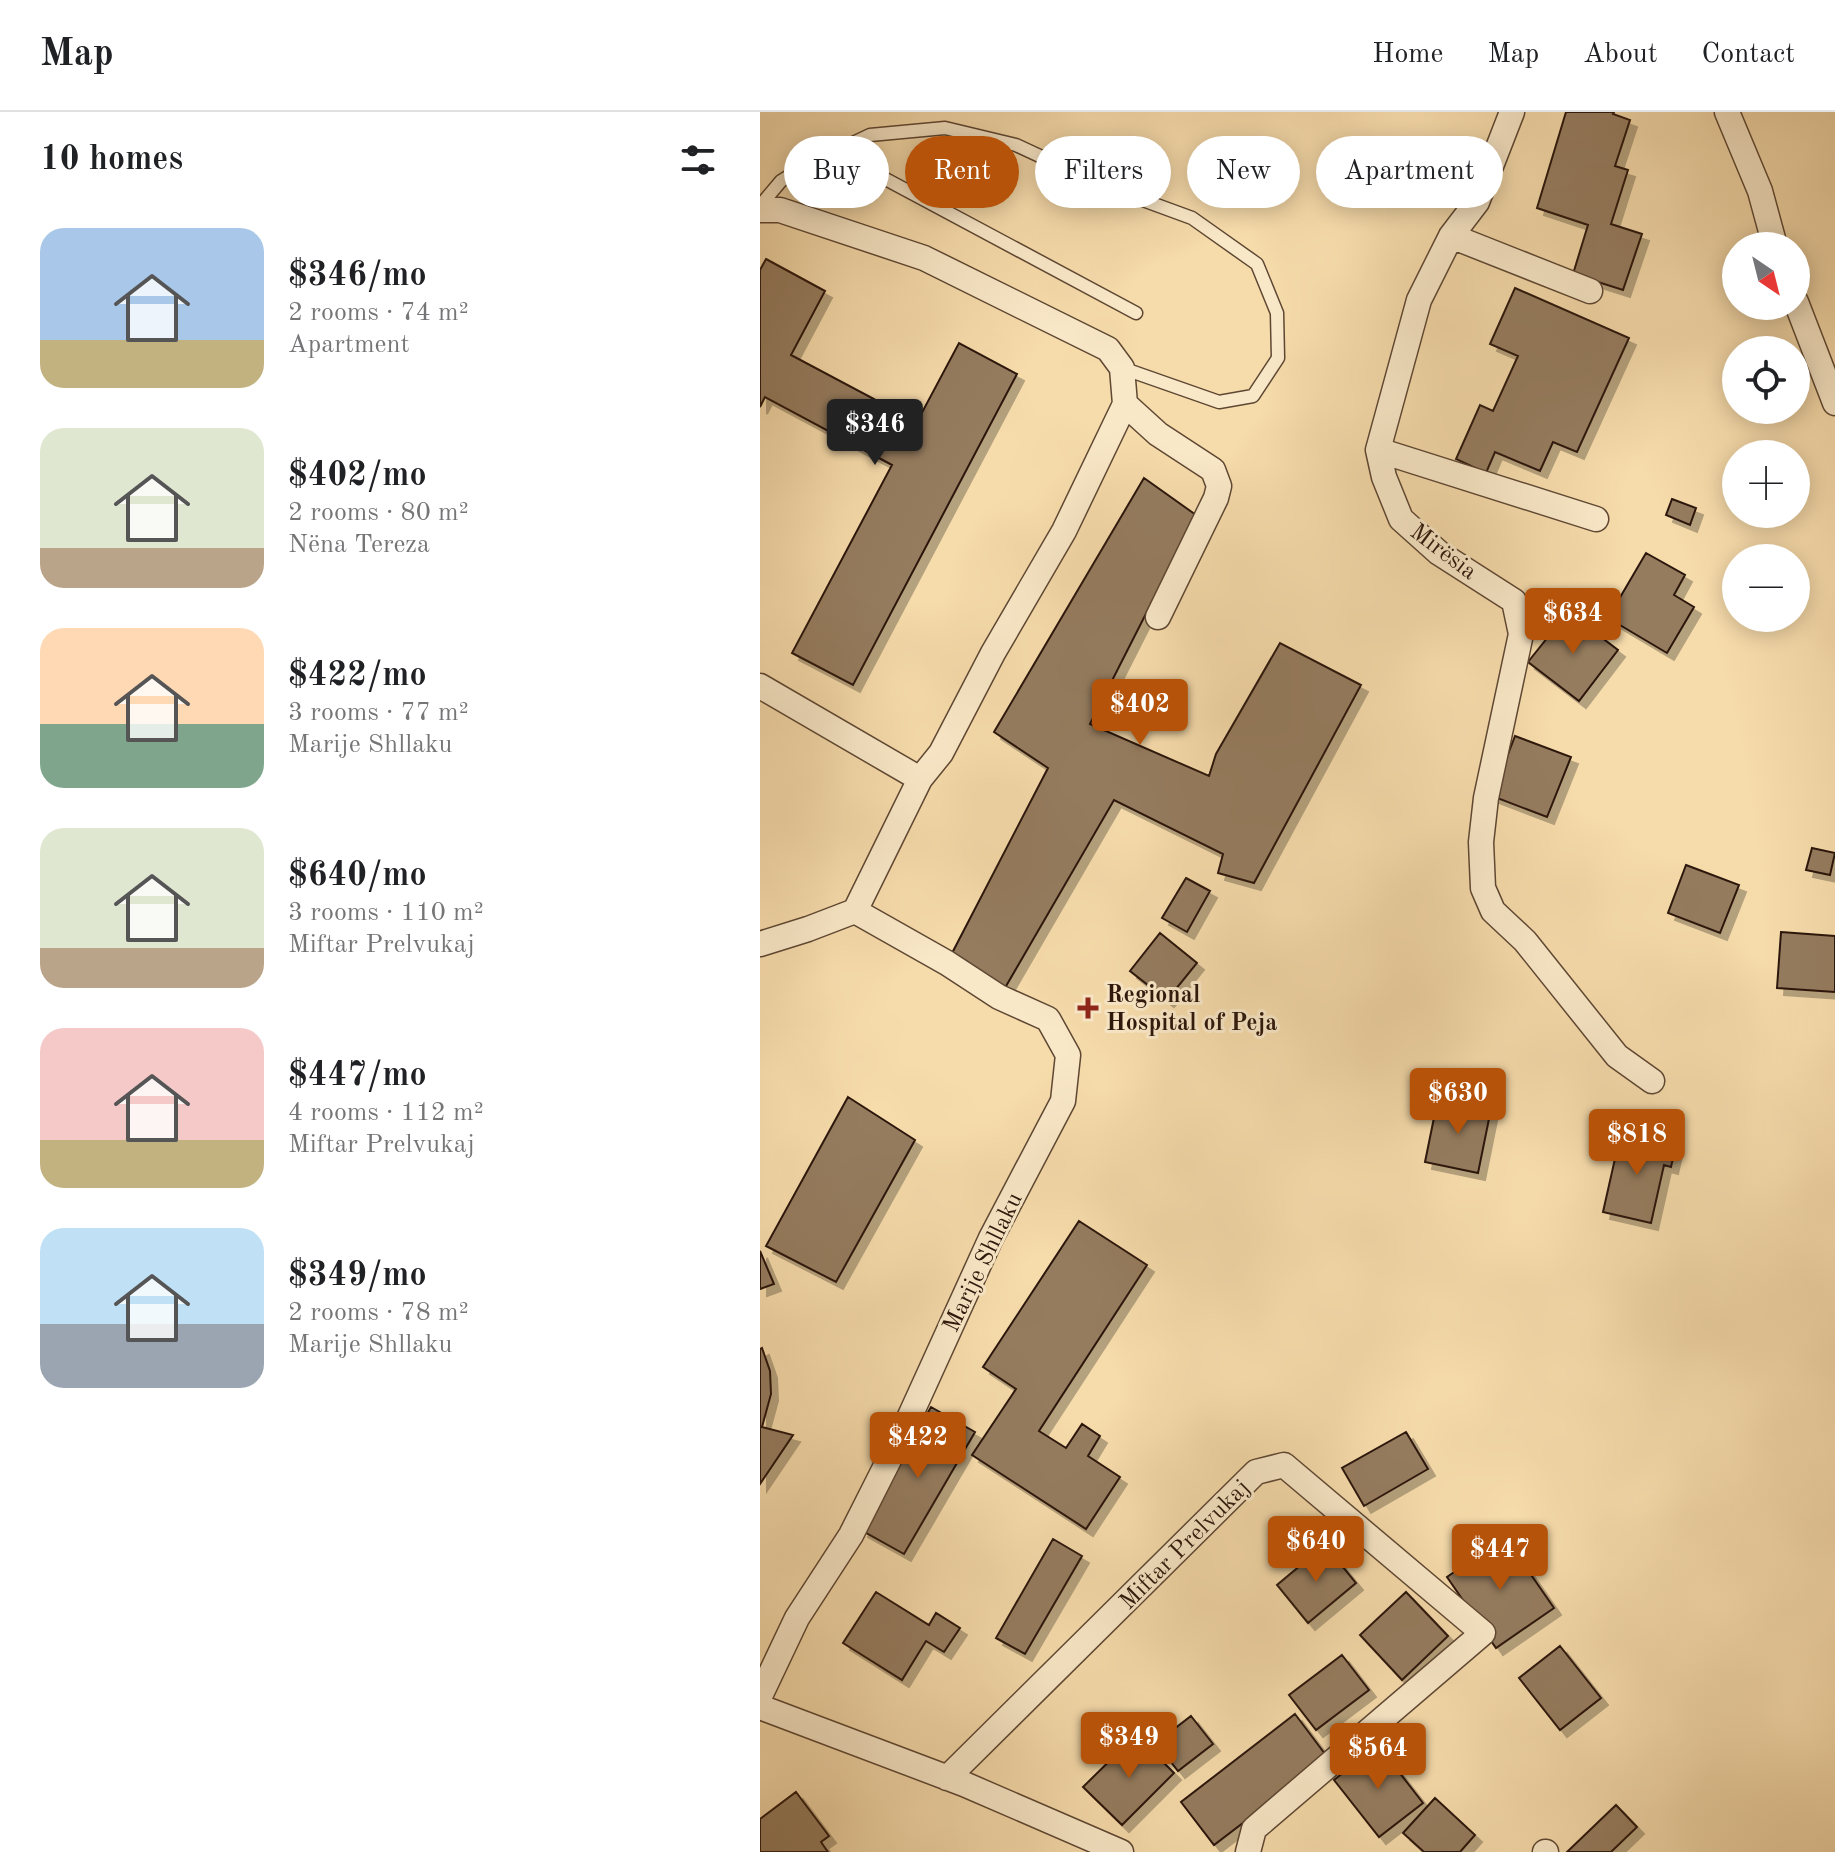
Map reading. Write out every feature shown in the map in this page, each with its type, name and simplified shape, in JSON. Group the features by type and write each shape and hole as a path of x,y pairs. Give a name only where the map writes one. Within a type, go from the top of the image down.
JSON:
{"street":[{"path":"1512,112 1477,202 1451,236 1419,300 1378,450 1596,519"},
{"path":"1727,112 1760,191 1771,232"},
{"path":"760,208 780,210 924,258 1108,349 1122,368 1125,404 1064,531 993,653 941,753 920,779 855,911 760,944"},
{"path":"1451,236 1590,291"},
{"path":"1803,320 1835,403"},
{"path":"1125,404 1158,434 1213,470 1219,486 1158,617"},
{"name":"Mirësia","path":"1378,450 1384,477 1401,519 1439,553 1514,601 1521,634 1486,798 1481,842 1483,888 1488,900 1493,911 1525,941 1617,1056 1652,1081"},
{"path":"760,686 920,779"},
{"name":"Marije Shllaku","path":"760,1696 797,1618 851,1535 900,1438 991,1238 1063,1101 1068,1055 1048,1019 999,997 947,963 855,911"},
{"name":"Miftar Prelvukaj","path":"947,1778 1256,1472 1284,1465 1483,1633 1254,1829 1248,1852"},
{"path":"760,1707 947,1778 1121,1852"}],"lane":[{"path":"868,136 945,128 1016,145 1102,185 1192,218 1257,264 1277,313 1278,358 1253,396 1219,402 1122,368"},
{"path":"760,208 784,179"},
{"path":"889,181 1136,313"}],"building":[{"path":"1566,112 1614,112 1630,120 1615,166 1628,170 1611,224 1642,234 1623,290 1573,274 1588,225 1537,208"},
{"path":"766,259 825,291 791,355 917,422 959,343 1017,374 853,685 792,653 892,465 765,397 760,407 760,270"},
{"path":"1515,288 1629,338 1577,452 1553,442 1540,471 1495,452 1486,473 1456,459 1480,405 1493,411 1518,356 1490,344"},
{"path":"1144,478 1196,515 1090,724 1209,776 1216,754 1280,643 1361,685 1254,883 1218,873 1223,854 1114,800 1002,993 949,959 1048,768 994,732"},
{"path":"1672,499 1696,508 1690,525 1666,515"},
{"path":"1646,553 1685,575 1674,595 1694,607 1667,653 1608,618"},
{"path":"1568,612 1618,650 1579,701 1528,662"},
{"path":"1515,736 1571,757 1547,817 1492,796"},
{"path":"1812,848 1835,853 1830,875 1806,870"},
{"path":"1686,865 1739,885 1720,933 1668,913"},
{"path":"1186,878 1210,891 1187,932 1162,918"},
{"path":"1781,932 1835,936 1835,992 1777,988"},
{"path":"1160,933 1197,963 1167,1000 1130,971"},
{"path":"848,1097 915,1140 836,1282 766,1246"},
{"path":"1438,1098 1491,1109 1478,1173 1425,1162"},
{"path":"1621,1132 1676,1145 1671,1167 1664,1165 1651,1223 1603,1212"},
{"path":"1079,1221 1147,1265 1039,1431 1066,1448 1082,1424 1100,1436 1088,1456 1120,1477 1086,1529 972,1455 1016,1389 983,1367"},
{"path":"760,1251 774,1284 760,1289"},
{"path":"760,1349 770,1371 771,1394 762,1427 793,1435 760,1484"},
{"path":"931,1407 975,1432 904,1554 861,1530"},
{"path":"1406,1432 1428,1469 1364,1506 1342,1468"},
{"path":"1505,1537 1554,1608 1496,1648 1447,1577"},
{"path":"1053,1539 1082,1556 1025,1654 996,1638"},
{"path":"1325,1545 1356,1583 1308,1623 1277,1585"},
{"path":"876,1592 929,1625 936,1613 960,1628 944,1652 926,1641 902,1680 843,1643"},
{"path":"1406,1592 1448,1636 1402,1680 1360,1635"},
{"path":"1560,1646 1601,1698 1560,1730 1519,1678"},
{"path":"1342,1655 1369,1690 1316,1730 1289,1695"},
{"path":"1295,1714 1328,1758 1214,1845 1181,1802"},
{"path":"1191,1716 1213,1744 1178,1771 1156,1743"},
{"path":"1136,1735 1174,1773 1122,1825 1083,1787"},
{"path":"1378,1745 1423,1803 1379,1837 1334,1780"},
{"path":"796,1792 829,1836 821,1842 828,1852 760,1852 760,1819"},
{"path":"1435,1798 1475,1835 1460,1852 1424,1852 1403,1833"},
{"path":"1616,1805 1637,1827 1611,1852 1567,1852"}],"place":[{"name":"Regional Hospital of Peja","path":"1088,1008"}]}
